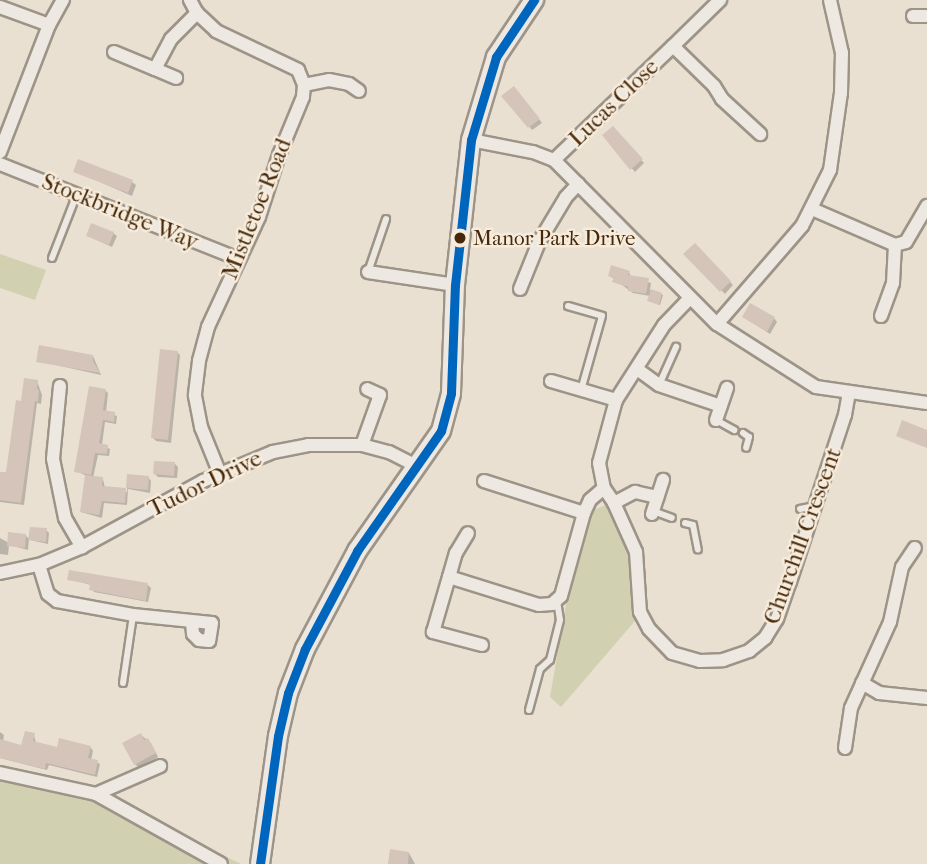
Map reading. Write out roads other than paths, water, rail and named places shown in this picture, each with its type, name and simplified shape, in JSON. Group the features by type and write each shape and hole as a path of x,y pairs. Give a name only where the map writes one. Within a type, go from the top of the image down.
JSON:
{"street":[{"path":"0,152 49,25 63,0"},
{"path":"190,0 197,13 216,31 298,70 304,85 329,80 349,84 359,91"},
{"path":"260,864 278,736 288,693 305,649 356,551 441,431 451,393 455,285 471,140 496,57 534,0"},
{"name":"Lucas Close","path":"554,160 720,0"},
{"path":"717,324 802,226 830,170 841,93 842,54 830,0"},
{"path":"0,7 49,25"},
{"path":"155,69 172,39 197,13"},
{"path":"913,16 927,16"},
{"name":"Lucas Close","path":"673,46 714,86 722,99 761,134"},
{"path":"114,52 176,78"},
{"name":"Mistletoe Road","path":"220,474 201,427 195,396 198,361 208,327 259,217 279,155 303,97 304,85"},
{"path":"471,140 533,152 554,160 717,324 816,387 927,403"},
{"name":"Stockbridge Way","path":"0,164 239,259"},
{"path":"520,289 539,242 566,197 578,184"},
{"path":"812,209 895,245 906,242 927,206"},
{"path":"881,316 893,283 895,245"},
{"path":"368,272 455,285"},
{"name":"Churchill Crescent","path":"690,298 664,326 616,400 599,463 604,488 614,503 636,552 640,612 649,629 672,653 700,660 723,660 749,651 765,638 777,619 786,577 816,506 849,393"},
{"path":"637,369 659,385 721,406"},
{"path":"551,381 616,400"},
{"path":"60,386 53,459 65,518 82,547"},
{"path":"716,420 727,388"},
{"path":"362,445 380,395 367,389"},
{"name":"Tudor Drive","path":"0,572 39,565 82,547 220,474 273,452 308,445 362,445 389,452 418,467"},
{"path":"653,513 663,480"},
{"path":"484,481 584,513"},
{"path":"449,577 540,604 557,601 584,513 590,500 604,488"},
{"path":"614,503 635,492 657,498"},
{"path":"467,533 456,553 433,632 482,645"},
{"path":"845,748 851,708 890,622 902,567 915,548"},
{"path":"39,565 48,594 57,601 192,623"},
{"path":"863,683 879,693 927,698"},
{"path":"96,794 160,766"},
{"path":"0,773 96,794 221,864"}],"lane":[{"path":"52,258 76,194"},
{"path":"368,272 386,219"},
{"path":"568,306 602,316 581,390"},
{"path":"659,385 676,347"},
{"path":"716,420 734,430"},
{"path":"743,433 749,437 746,448"},
{"path":"800,509 816,506"},
{"path":"653,513 672,518"},
{"path":"685,523 693,525 698,550"},
{"path":"529,710 540,669 550,660 559,620 557,601"},
{"path":"123,683 133,615"}],"place":[{"name":"Manor Park Drive","path":"460,238"}]}
